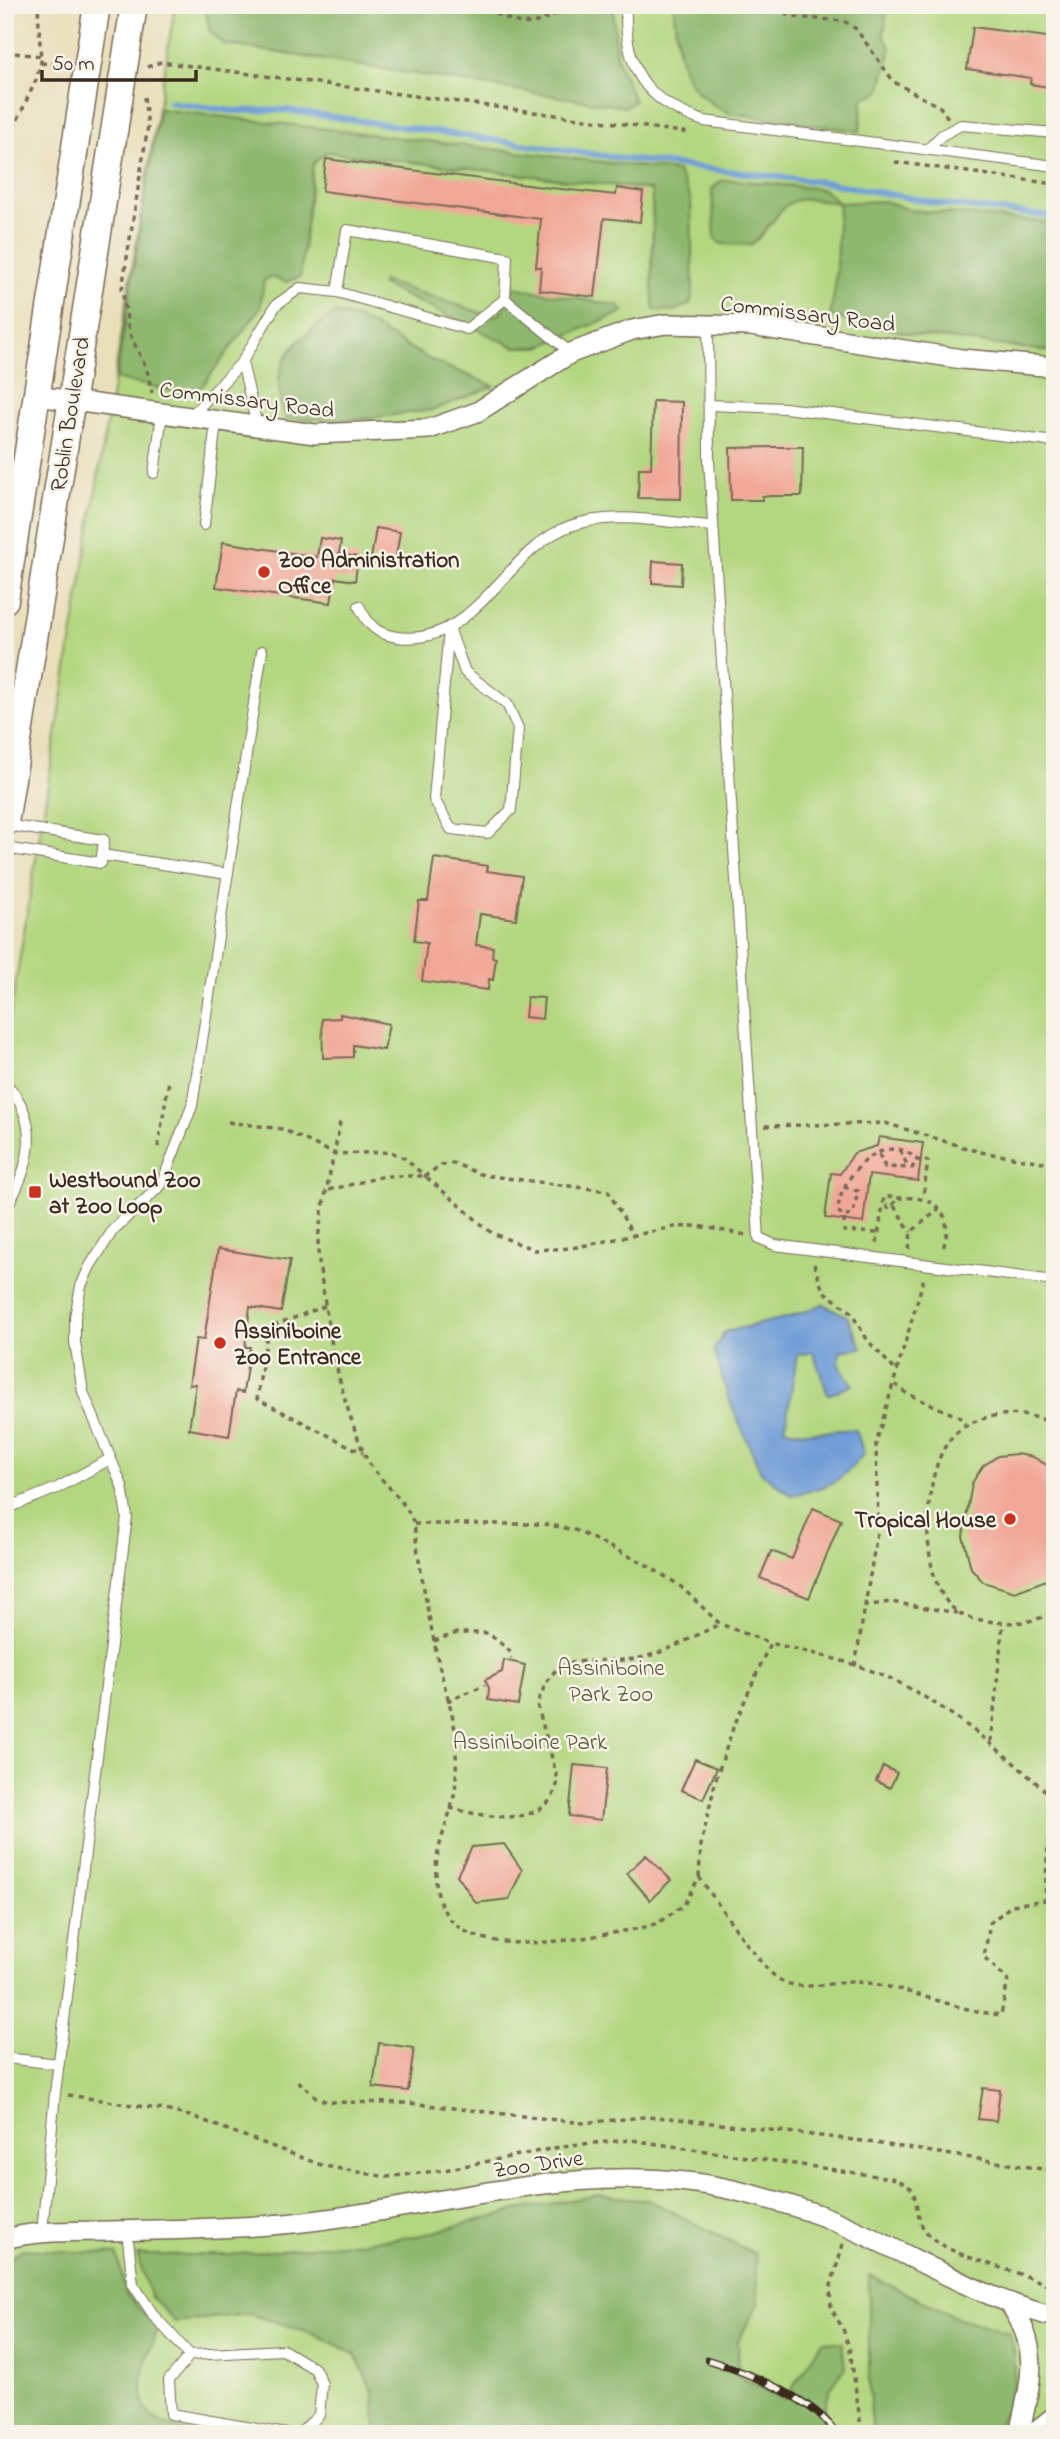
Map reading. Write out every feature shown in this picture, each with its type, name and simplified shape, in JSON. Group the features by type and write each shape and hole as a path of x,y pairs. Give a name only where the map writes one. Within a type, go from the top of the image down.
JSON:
{"main road":[{"name":"Roblin Boulevard","path":"5,600 97,5"},
{"name":"Roblin Boulevard","path":"5,824 72,400 140,71 134,5"}],"street":[{"name":"Commissary Road","path":"37,396 258,428 336,435 429,429 477,412 571,353 649,326 708,324 751,326 962,359 1055,367"},
{"name":"Zoo Drive","path":"5,2239 43,2233 270,2225 346,2218 540,2186 665,2179 732,2189 821,2216 1011,2306 1055,2317"},
{"path":"1011,2306 1026,2327 1032,2365 1019,2434"},
{"path":"1032,2434 1055,2416"}],"lane":[{"path":"626,5 625,38 638,74 657,98 683,114 704,121 1055,166"},
{"path":"927,150 942,135 961,125 1055,133"},
{"path":"189,418 242,362 260,328 285,296 300,288 337,292 467,329 505,299 507,258 347,230 337,292"},
{"path":"505,299 571,353"},
{"path":"708,324 713,526 736,899 754,1126 759,1238 775,1245 1055,1281"},
{"path":"242,362 258,428"},
{"path":"709,405 785,408 1055,442"},
{"path":"154,473 157,413"},
{"path":"204,524 216,422"},
{"path":"359,606 370,627 380,633 414,639 432,636 465,617 536,546 569,527 584,522 621,519 713,526"},
{"path":"449,628 465,672 506,704 518,728 510,810 488,832 451,829 434,799 449,628"},
{"path":"43,2233 59,2064 126,1531 125,1496 91,1416 77,1368 75,1317 81,1286 113,1230 161,1185 192,1106 262,651"},
{"path":"5,824 104,840 101,859"},
{"path":"5,848 228,874"},
{"path":"5,1083 15,1093 25,1114 31,1150 27,1166 5,1210"},
{"path":"5,1509 57,1489 110,1459"},
{"path":"5,2058 59,2064"},
{"path":"127,2231 133,2284 154,2316 190,2355"},
{"path":"286,2434 171,2414 169,2380 190,2355 283,2350 315,2368 323,2384 318,2415 299,2434"}],"path":[{"path":"5,147 36,80 41,63 38,5"},
{"path":"478,5 521,23 537,24 573,5"},
{"path":"767,5 793,17 844,21 856,29 894,82 940,107 948,118 961,125"},
{"path":"5,52 41,56"},
{"path":"140,71 150,54"},
{"path":"140,71 161,62 699,135"},
{"path":"41,63 74,67 88,64"},
{"path":"146,86 148,126 122,289 129,332 151,384 157,413"},
{"path":"892,160 902,165 1055,184"},
{"path":"158,1147 169,1080"},
{"path":"228,1122 282,1129 335,1154 391,1152 404,1158 492,1233 535,1250 563,1250 633,1235 698,1226 759,1238"},
{"path":"340,1122 319,1232 318,1256 325,1306 339,1383 363,1453 377,1476 410,1512 414,1524 434,1641 456,1739 455,1790 438,1854 436,1889 443,1908 453,1921 486,1940 520,1944 642,1928 673,1915 684,1905 699,1877 705,1823 719,1767 770,1643"},
{"path":"754,1126 812,1127 885,1123 980,1152 1055,1164"},
{"path":"901,1150 908,1167"},
{"path":"877,1233 844,1231 844,1217 838,1211 838,1198 858,1166 879,1154 901,1150 911,1153 917,1160 928,1161 923,1197"},
{"path":"879,1154 885,1167 912,1168 917,1160"},
{"path":"329,1190 385,1176 425,1177 442,1165 453,1163 483,1175 608,1191 633,1235"},
{"path":"844,1187 858,1191 853,1213 844,1217"},
{"path":"855,1666 878,1527 876,1443 932,1266 948,1236 947,1221 939,1209 923,1197 884,1197 889,1209 898,1198"},
{"path":"879,1258 877,1233 880,1214 886,1205"},
{"path":"894,1206 911,1232 907,1262"},
{"path":"911,1232 939,1209"},
{"path":"813,1249 814,1271 823,1291 850,1311 868,1341 897,1372"},
{"path":"1052,1316 1055,1303"},
{"path":"325,1306 268,1328 257,1399 363,1453"},
{"path":"894,1383 906,1393 960,1417 965,1424"},
{"path":"958,1613 944,1599 928,1560 927,1541 935,1472 947,1443 965,1424 1003,1415 1019,1414 1055,1424"},
{"path":"414,1524 545,1524 575,1531 645,1564 679,1586 720,1625 770,1643 855,1666 906,1686 990,1743 1055,1802 1048,1842 1045,1900 1055,1912"},
{"path":"864,1606 890,1602 1003,1623 1028,1622 1055,1610"},
{"path":"990,1743 1003,1623"},
{"path":"450,1808 488,1818 514,1817 549,1804 558,1780 537,1704 548,1680 560,1667 576,1662 638,1659 720,1625"},
{"path":"434,1641 457,1633 488,1633 509,1650 511,1658"},
{"path":"447,1701 485,1685"},
{"path":"699,1877 778,1978 809,1986 842,1982 874,1985 952,2007 1001,2015 1008,1980 985,1957 990,1923 1012,1905 1045,1900"},
{"path":"298,2081 316,2097 327,2102 409,2103 583,2123 644,2116 670,2118 862,2141 1055,2171"},
{"path":"849,2229 834,2266 830,2288 831,2308 843,2329 850,2350 862,2434"}],"green space":[{"name":"Assiniboine Park","path":"175,5 1055,5 1055,2434 5,2434 5,1048"},
{"path":"204,5 613,5 616,56 634,101 625,107 223,44 210,31"},
{"path":"673,5 887,5 884,36 891,48 880,92 863,98 860,131 729,113 711,103 698,93 683,69"},
{"path":"159,109 677,171 691,199 693,293 690,304 674,311 654,310 651,190 326,152 313,164 300,277 286,282 271,277 264,280 260,308 203,385 187,394 116,379"},
{"path":"721,181 823,189 839,203 803,199 793,201 785,206 751,245 721,244 715,238 712,189"},
{"path":"884,201 910,210 1055,223 1055,352 915,335 830,316 835,288 839,203"},
{"path":"383,281 488,315 499,315 514,287 619,306 623,312 539,347 515,347 382,285"},
{"path":"335,313 360,319 431,360 494,386 433,410 360,419 286,419 280,400 279,383 287,356 307,334"},
{"path":"598,2195 649,2200 755,2254 758,2304 738,2341 739,2377 785,2399 823,2341 842,2343 845,2368 830,2389 821,2423 826,2434 377,2434 373,2391 355,2354 313,2333 249,2314 175,2322 150,2296 137,2255 230,2255 418,2236 517,2210"},
{"path":"22,2249 117,2254 126,2294 158,2329 150,2349 142,2386 146,2409 163,2423 200,2434 5,2434 5,2262"},
{"path":"869,2275 953,2316 1009,2333 1015,2373 1006,2409 993,2434 873,2434 869,2391"}],"water":[{"path":"823,1304 847,1316 862,1348 840,1351 839,1366 853,1385 828,1395 813,1352 797,1355 785,1428 804,1432 856,1430 864,1453 849,1471 833,1482 815,1490 791,1495 761,1472 728,1397 714,1350 725,1332 793,1316"}],"building":[{"path":"973,27 1055,38 1055,88 1030,84 1031,78 967,69"},
{"path":"326,159 616,195 617,188 643,192 640,222 604,218 595,297 539,290 541,267 536,267 541,219 322,191"},
{"path":"653,401 682,402 681,499 638,498 639,468 651,468"},
{"path":"803,447 802,496 762,496 762,500 731,500 730,448"},
{"path":"376,528 400,532 395,563 371,559"},
{"name":"Zoo Administration Office","path":"320,538 341,541 339,554 358,557 355,581 335,578 331,603 216,587 223,542 317,557"},
{"path":"653,561 682,563 681,585 652,583"},
{"path":"434,858 488,866 487,871 522,876 516,919 480,914 476,945 493,947 492,957 496,958 493,980 489,979 488,990 422,981 427,943 414,941 419,901 428,901"},
{"path":"527,997 544,998 542,1019 525,1017"},
{"path":"340,1014 389,1024 384,1050 353,1045 353,1057 323,1058 322,1019 340,1018"},
{"path":"879,1137 923,1143 918,1181 869,1175 863,1223 825,1218 831,1173 840,1174 854,1153 877,1146"},
{"name":"Assiniboine Zoo Entrance","path":"218,1249 290,1260 281,1312 250,1307 245,1347 250,1347 243,1393 236,1391 229,1436 189,1429 196,1384 189,1385 196,1339 204,1340"},
{"name":"Tropical House","path":"1016,1454 1033,1457 1055,1470 1055,1570 1049,1579 1015,1592 983,1582 971,1568 963,1536 972,1483 983,1466 998,1456"},
{"path":"813,1508 841,1520 809,1598 760,1578 771,1551 792,1559"},
{"path":"504,1660 525,1665 518,1705 488,1700 489,1688 485,1680 502,1672"},
{"path":"695,1759 717,1768 703,1799 681,1790"},
{"path":"574,1765 607,1768 601,1820 569,1816"},
{"path":"883,1766 897,1773 890,1788 876,1781"},
{"path":"504,1844 522,1870 509,1899 476,1903 457,1875 472,1847"},
{"path":"646,1855 671,1880 650,1900 627,1873"},
{"path":"379,2043 414,2048 408,2091 373,2087"},
{"path":"983,2088 1000,2090 996,2121 978,2119"}],"waterway":[{"path":"169,102 233,111 285,110 633,160 830,183 947,205 1055,217"}],"railway":[{"path":"708,2360 778,2388 813,2410 836,2434"}],"place":[{"name":"Zoo Administration Office","path":"264,572"},
{"name":"Westbound Zoo at Zoo Loop","path":"35,1192"},
{"name":"Assiniboine Zoo Entrance","path":"220,1343"},
{"name":"Tropical House","path":"1010,1519"}],"park label":[{"name":"Assiniboine Park Zoo","path":"611,1680"}]}
